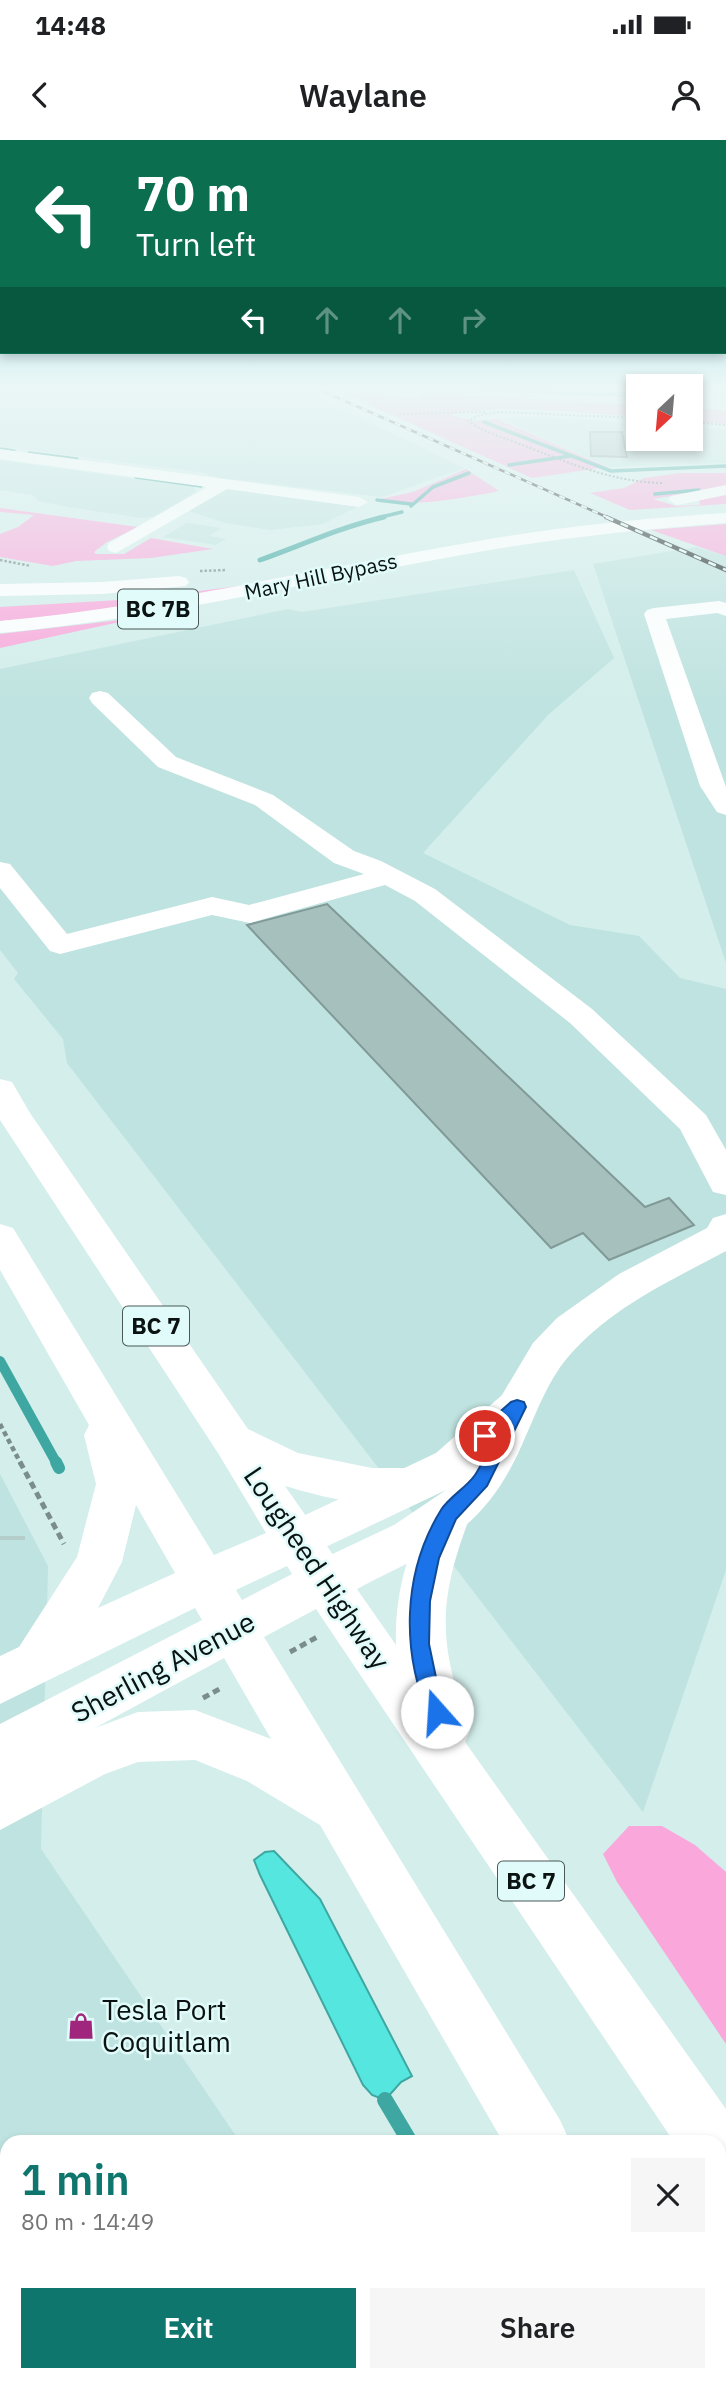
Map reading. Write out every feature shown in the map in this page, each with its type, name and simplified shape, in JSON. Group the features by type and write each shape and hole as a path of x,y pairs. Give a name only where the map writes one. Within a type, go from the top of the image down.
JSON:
{"main road":[{"path":"116,547 208,494"},
{"path":"296,494 359,502"},
{"path":"677,500 708,494"},
{"name":"Mary Hill Bypass","path":"0,627 127,614 531,528 726,509"},
{"name":"Mary Hill Bypass","path":"0,601 138,593 314,573 542,536 726,518"},
{"path":"0,590 152,585 314,573"},
{"path":"54,642 314,573"},
{"path":"726,610 719,607 654,614 713,786 726,807"},
{"path":"100,698 167,762 264,800 344,857 425,895 581,1016 694,1123 726,1183"},
{"path":"0,870 60,945 212,906 250,914 388,876"},
{"name":"Lougheed Highway","path":"4,1099 233,1441 296,1541 706,2135"},
{"path":"17,1673 204,1581 296,1541 481,1481 517,1407 552,1348 589,1313 636,1280 723,1236 726,1227"},
{"path":"0,1237 534,2135"},
{"path":"17,1673 71,1611 99,1562 118,1485 96,1397"},
{"path":"233,1441 290,1469 429,1500"},
{"path":"429,1500 429,1558 420,1601 418,1644 428,1687 465,1785"},
{"name":"Sherling Avenue","path":"0,1751 324,1581 412,1538 429,1500"},
{"path":"0,1803 89,1755 138,1737 195,1735 266,1763 341,1808"}],"path":[{"path":"0,1424 67,1550"}],"shaded area":[{"path":"24,494 193,494 155,516 142,518 67,507 39,501 33,495"},
{"path":"217,494 277,494 361,505 323,524 271,530 225,523 189,511"},
{"path":"353,494 392,494 382,497"},
{"path":"406,494 484,494 407,503 376,500"},
{"path":"591,494 686,494 653,499 676,506 700,505 699,499 726,494 726,504 630,510"},
{"path":"0,508 138,527 107,542 94,552 96,554 124,554 151,538 213,549 151,558 76,561 53,566 0,557 0,534 18,527 34,515 0,512"},
{"path":"187,523 221,528 209,536 226,539 216,545 163,537"},
{"path":"726,524 726,556 651,530"},
{"path":"696,547 726,556 726,963 593,564"},
{"path":"574,570 614,658 548,715 423,853 570,925 639,936 680,978 726,989 726,1570 643,1812 67,1063 63,1039 14,979 18,973 0,950 0,669 288,609 302,612"},
{"path":"246,585 124,607 0,621 0,607 136,599"},
{"path":"138,618 0,648 0,634"},
{"name":"Tesla Port Coquitlam","path":"0,1474 48,1566 41,1849 235,2135 0,2135"},
{"path":"629,1826 662,1826 695,1845 726,1872 726,2044 617,1882 603,1854"}],"water":[{"path":"274,1851 320,1899 412,2076 401,2082 385,2100 372,2095 363,2085 260,1875 254,1860 265,1852"}],"building":[{"path":"327,904 645,1207 669,1198 694,1225 609,1260 583,1233 551,1248 247,925"}],"waterway":[{"path":"411,506 425,494"},
{"path":"655,494 660,494"},
{"path":"377,500 411,504"},
{"path":"377,518 402,512"},
{"path":"260,560 337,531 384,517"},
{"path":"0,1361 57,1464"},
{"path":"57,1464 59,1468"},
{"path":"385,2100 406,2135"}],"railway":[{"path":"554,494 609,518"},
{"path":"606,517 726,570"}],"place":[{"name":"Tesla Port Coquitlam","path":"81,2026"}],"route":[{"path":"437,1712 418,1644 420,1601 429,1558 448,1514 481,1481 517,1407 485,1436"}]}
